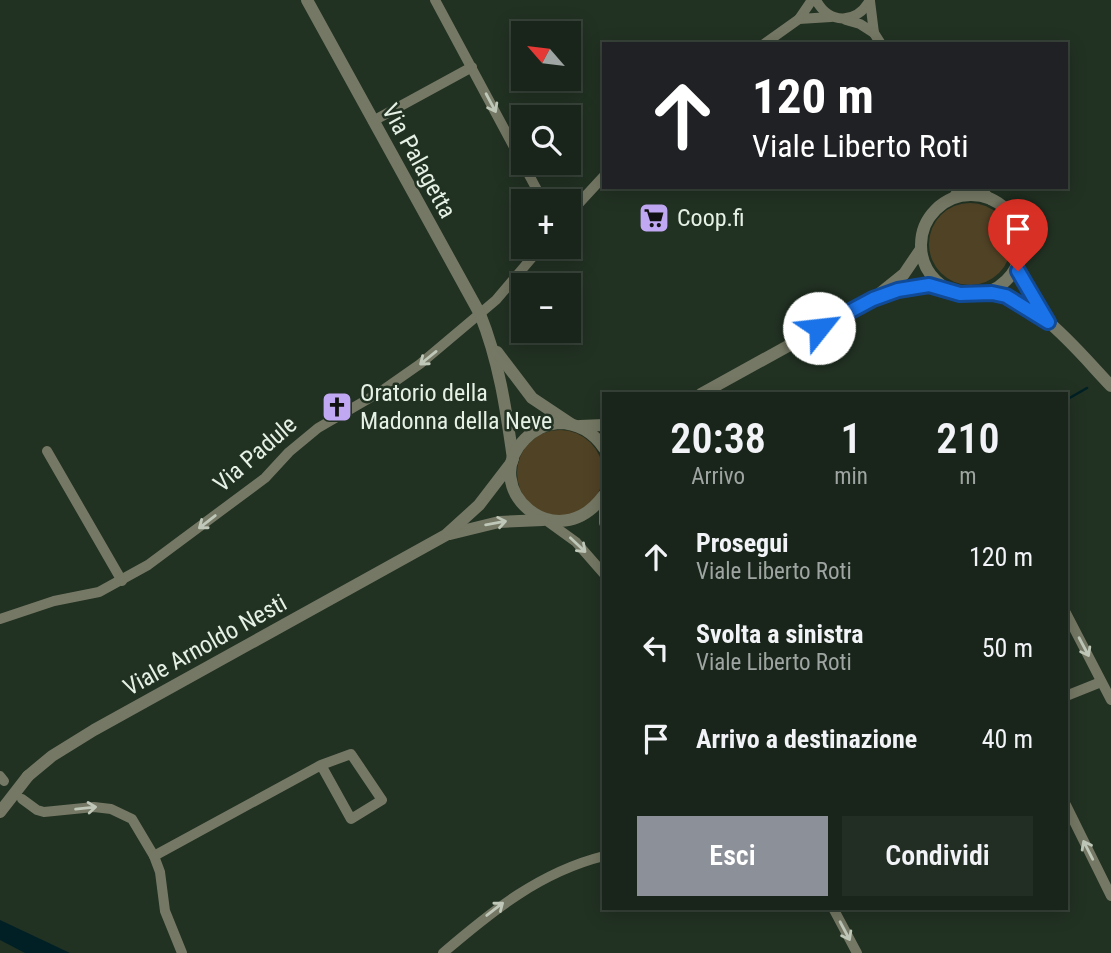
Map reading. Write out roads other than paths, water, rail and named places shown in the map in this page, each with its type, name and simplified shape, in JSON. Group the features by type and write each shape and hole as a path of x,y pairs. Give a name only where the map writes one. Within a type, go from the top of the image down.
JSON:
{"street":[{"name":"Via Palagetta","path":"307,0 480,314 492,342 503,392 515,494 526,509 576,542 602,572"},
{"path":"435,0 538,189"},
{"path":"767,42 799,19 814,0 825,13 860,24 874,33 880,42"},
{"path":"799,19 837,18 859,14 870,1"},
{"path":"870,1 874,33"},
{"path":"373,121 472,67"},
{"path":"581,201 602,178"},
{"path":"981,189 991,200"},
{"path":"949,290 930,275 921,249 921,239 929,218 936,210 957,193 975,195 1004,208 1017,225 1021,246 1018,261 1004,282 980,294"},
{"path":"705,392 873,299 904,274 921,249"},
{"name":"Via Padule","path":"0,619 54,601 99,592 122,580 203,526 265,478 309,435 420,364 496,300 531,259"},
{"path":"1018,261 1022,281 1048,322"},
{"path":"873,299 924,285 960,294 992,293 1012,298 1048,322 1111,386"},
{"name":"Via Palagetta","path":"492,342 532,398 592,434 602,446"},
{"path":"513,461 522,442 536,430 553,424 602,425"},
{"path":"47,451 122,580"},
{"name":"Viale Arnoldo Nesti","path":"0,812 29,776 52,756 94,730 446,535 479,505 513,461"},
{"path":"547,521 561,522 579,518 602,497"},
{"name":"Viale Arnoldo Nesti","path":"446,535 499,522 547,521"},
{"path":"1068,617 1111,700"},
{"path":"1068,695 1101,681"},
{"path":"154,856 321,765 351,754 382,800 351,819 321,765"},
{"path":"22,799 44,812 94,807 125,815 139,828 154,856 165,911 182,953"},
{"path":"1068,809 1111,896"},
{"path":"443,953 510,898 556,872 602,857"},
{"path":"834,910 857,953"}],"water":[{"path":"0,920 70,953 25,953 0,940"}],"waterway":[{"path":"1068,399 1087,388"}],"place":[{"name":"Coop.fi","path":"654,218"},
{"name":"Oratorio della Madonna della Neve","path":"337,407"}]}
